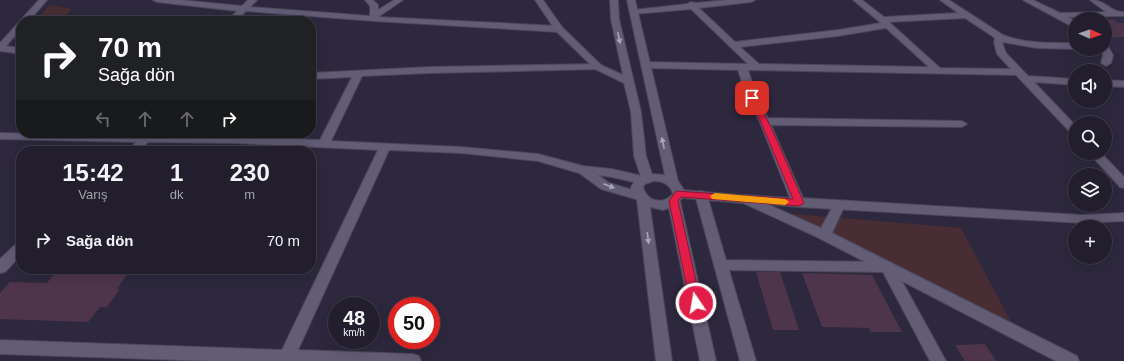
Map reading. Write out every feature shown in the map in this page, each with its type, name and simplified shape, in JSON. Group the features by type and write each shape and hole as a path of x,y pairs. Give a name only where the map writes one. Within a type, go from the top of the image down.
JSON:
{"street":[{"path":"29,16 43,0"},
{"path":"158,0 244,9 374,17 418,23 559,29"},
{"path":"236,16 253,0"},
{"path":"368,0 374,5 374,17"},
{"path":"374,17 399,0"},
{"path":"539,0 559,29 598,67 629,81"},
{"path":"614,0 615,19 636,112 640,156 644,179"},
{"path":"631,0 672,181"},
{"path":"686,0 756,67"},
{"path":"634,12 751,0"},
{"path":"857,0 937,70"},
{"path":"944,0 1000,37 1017,42 1068,46"},
{"path":"1027,0 1068,21"},
{"path":"1094,0 1120,14"},
{"path":"1059,15 1120,14"},
{"path":"733,45 838,33 885,23 967,15"},
{"path":"1,48 16,30"},
{"path":"1000,37 998,42 1002,54 1068,124"},
{"path":"1,48 16,50"},
{"path":"1106,63 1108,56"},
{"path":"646,65 937,70 1022,75 1068,81"},
{"path":"316,76 359,73 598,67"},
{"path":"742,67 752,98 764,120 799,203"},
{"path":"324,144 359,73"},
{"path":"1112,83 1124,84"},
{"path":"764,120 775,122 962,124"},
{"path":"0,136 16,136"},
{"path":"136,138 461,150 538,158 583,170 612,173 644,179 660,177 672,181 676,185 676,197 708,361"},
{"path":"139,146 145,139"},
{"path":"286,359 385,146"},
{"path":"1102,160 1124,184"},
{"path":"583,170 605,186 641,198 648,203 662,205 676,197 701,195 799,203 1082,219 1124,217"},
{"path":"644,179 636,187 641,198 664,361"},
{"path":"701,195 748,361"},
{"path":"745,199 824,235 1071,361"},
{"path":"824,235 839,205"},
{"path":"0,268 16,252"},
{"path":"722,265 887,267"},
{"path":"887,267 938,361"},
{"path":"0,347 286,359 413,361"}],"shaded area":[{"path":"50,5 72,9 66,16 40,16"},
{"path":"1112,18 1124,18 1124,58 1112,49"},
{"path":"781,213 961,228 1012,324"}],"building":[{"path":"1112,20 1118,23 1124,23 1124,37 1112,37"},
{"path":"756,272 780,272 799,330 773,330"},
{"path":"802,273 872,275 902,332 871,332 869,328 822,327"},
{"path":"54,274 128,274 117,289 120,289 107,307 100,307 88,322 0,319 0,293 10,282 47,283"},
{"path":"985,344 996,361 965,361 955,345"}],"slow traffic":[{"path":"715,196 785,202"}],"route":[{"path":"696,303 674,201 679,194 799,203 764,120 752,98"}]}
